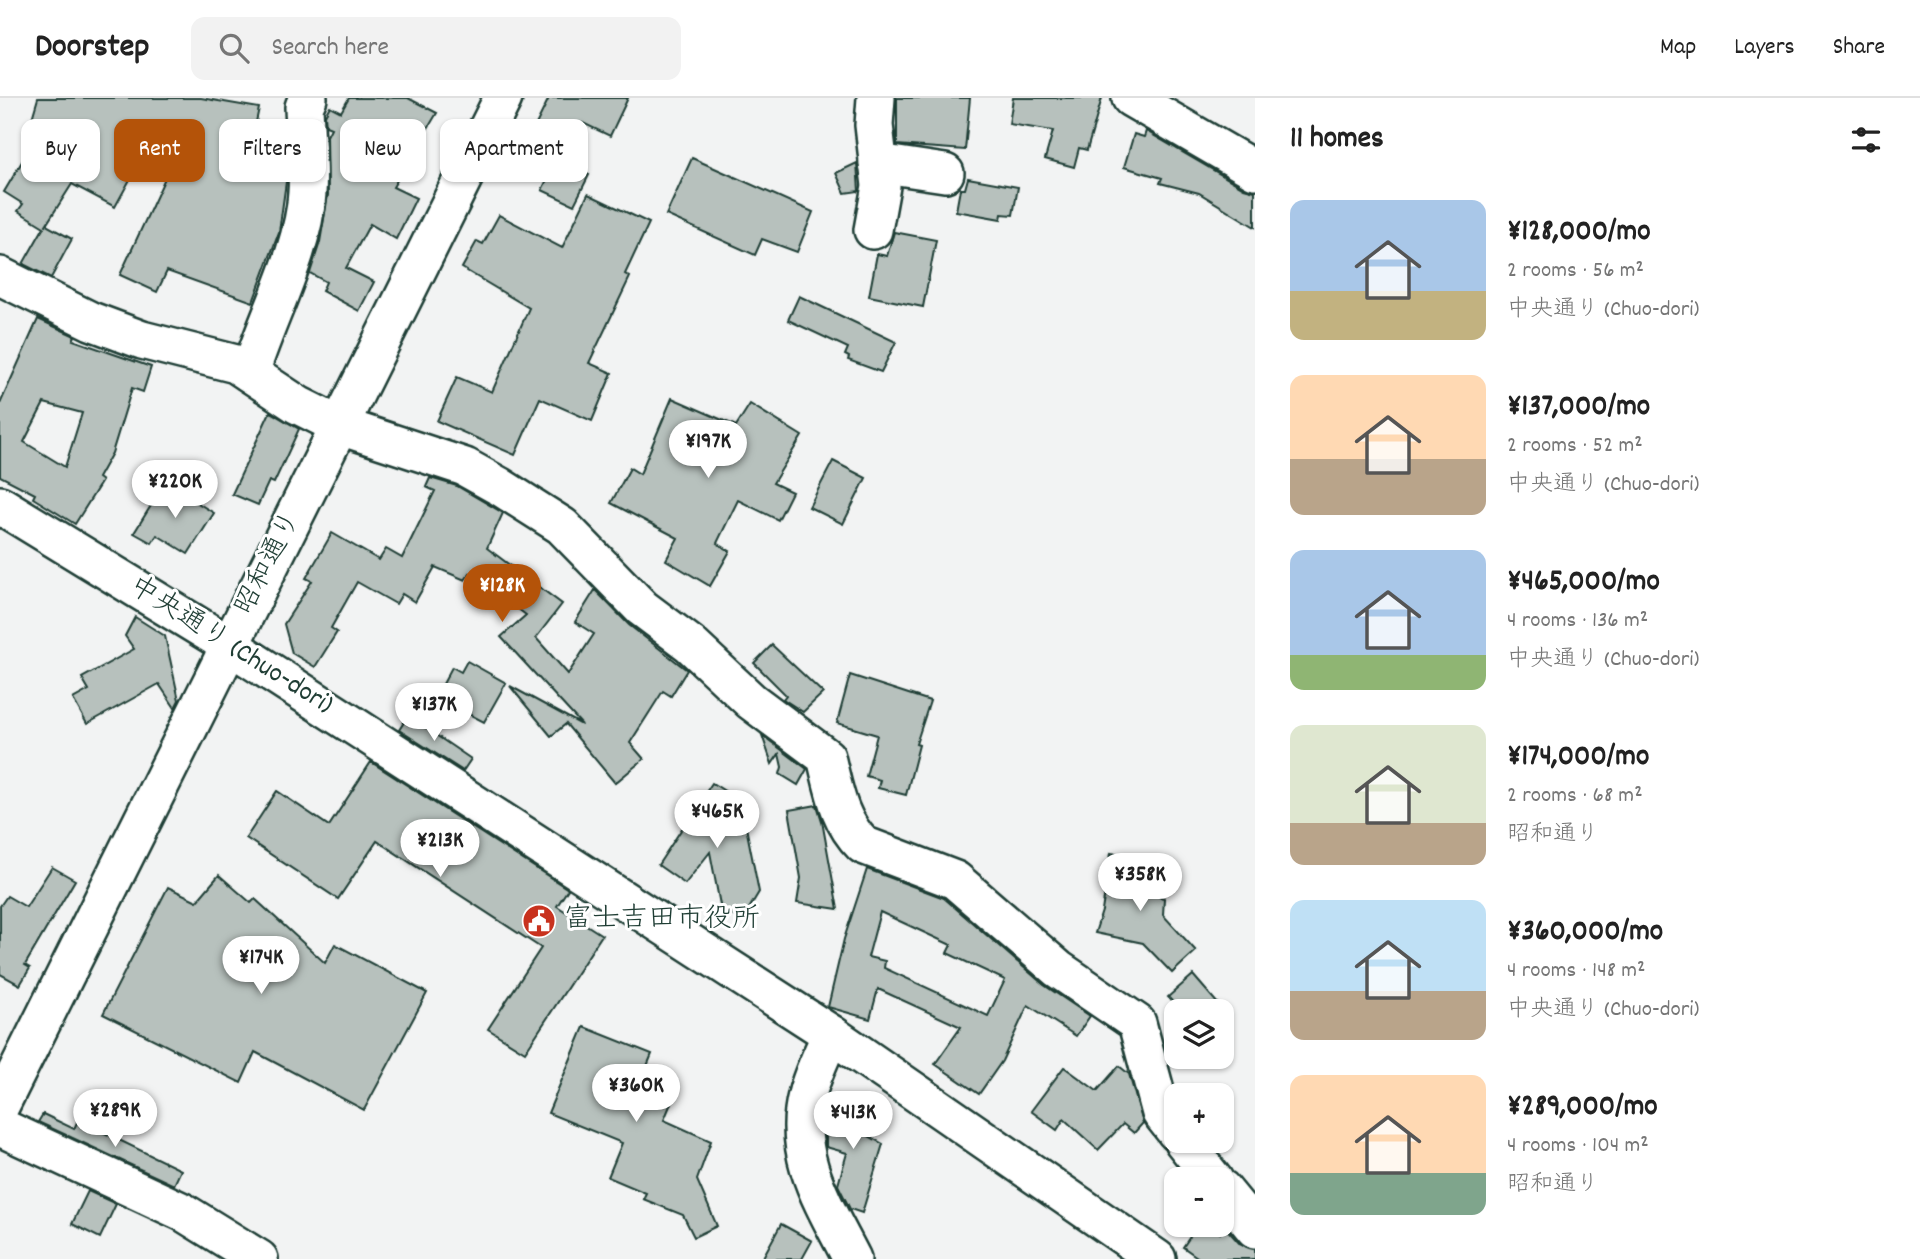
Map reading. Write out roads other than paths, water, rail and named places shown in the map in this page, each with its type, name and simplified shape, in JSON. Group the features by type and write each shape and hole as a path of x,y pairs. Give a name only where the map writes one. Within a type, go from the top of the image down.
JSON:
{"street":[{"path":"250,373 265,326 299,240 307,194 304,107 307,98"},
{"name":"昭和通り","path":"4,1085 340,426 503,98"},
{"path":"873,230 881,186 874,125 876,98"},
{"path":"1131,98 1255,170"},
{"path":"878,163 945,173"},
{"path":"0,276 91,321 142,340 236,364 298,405 340,426 465,467 562,526 642,608 690,644 751,701 826,757 834,799 863,845 956,880 1058,969 1137,1023 1164,1117"},
{"name":"中央通り (Chuo-dori)","path":"0,505 229,645 831,1034 1157,1259"},
{"path":"831,1034 807,1095 801,1139 809,1175 852,1259"},
{"path":"0,1127 183,1212 259,1259"},
{"path":"1193,1153 1204,1167"},
{"path":"1234,1204 1255,1229"}],"place":[{"name":"富士吉田市役所","path":"539,921"}]}
